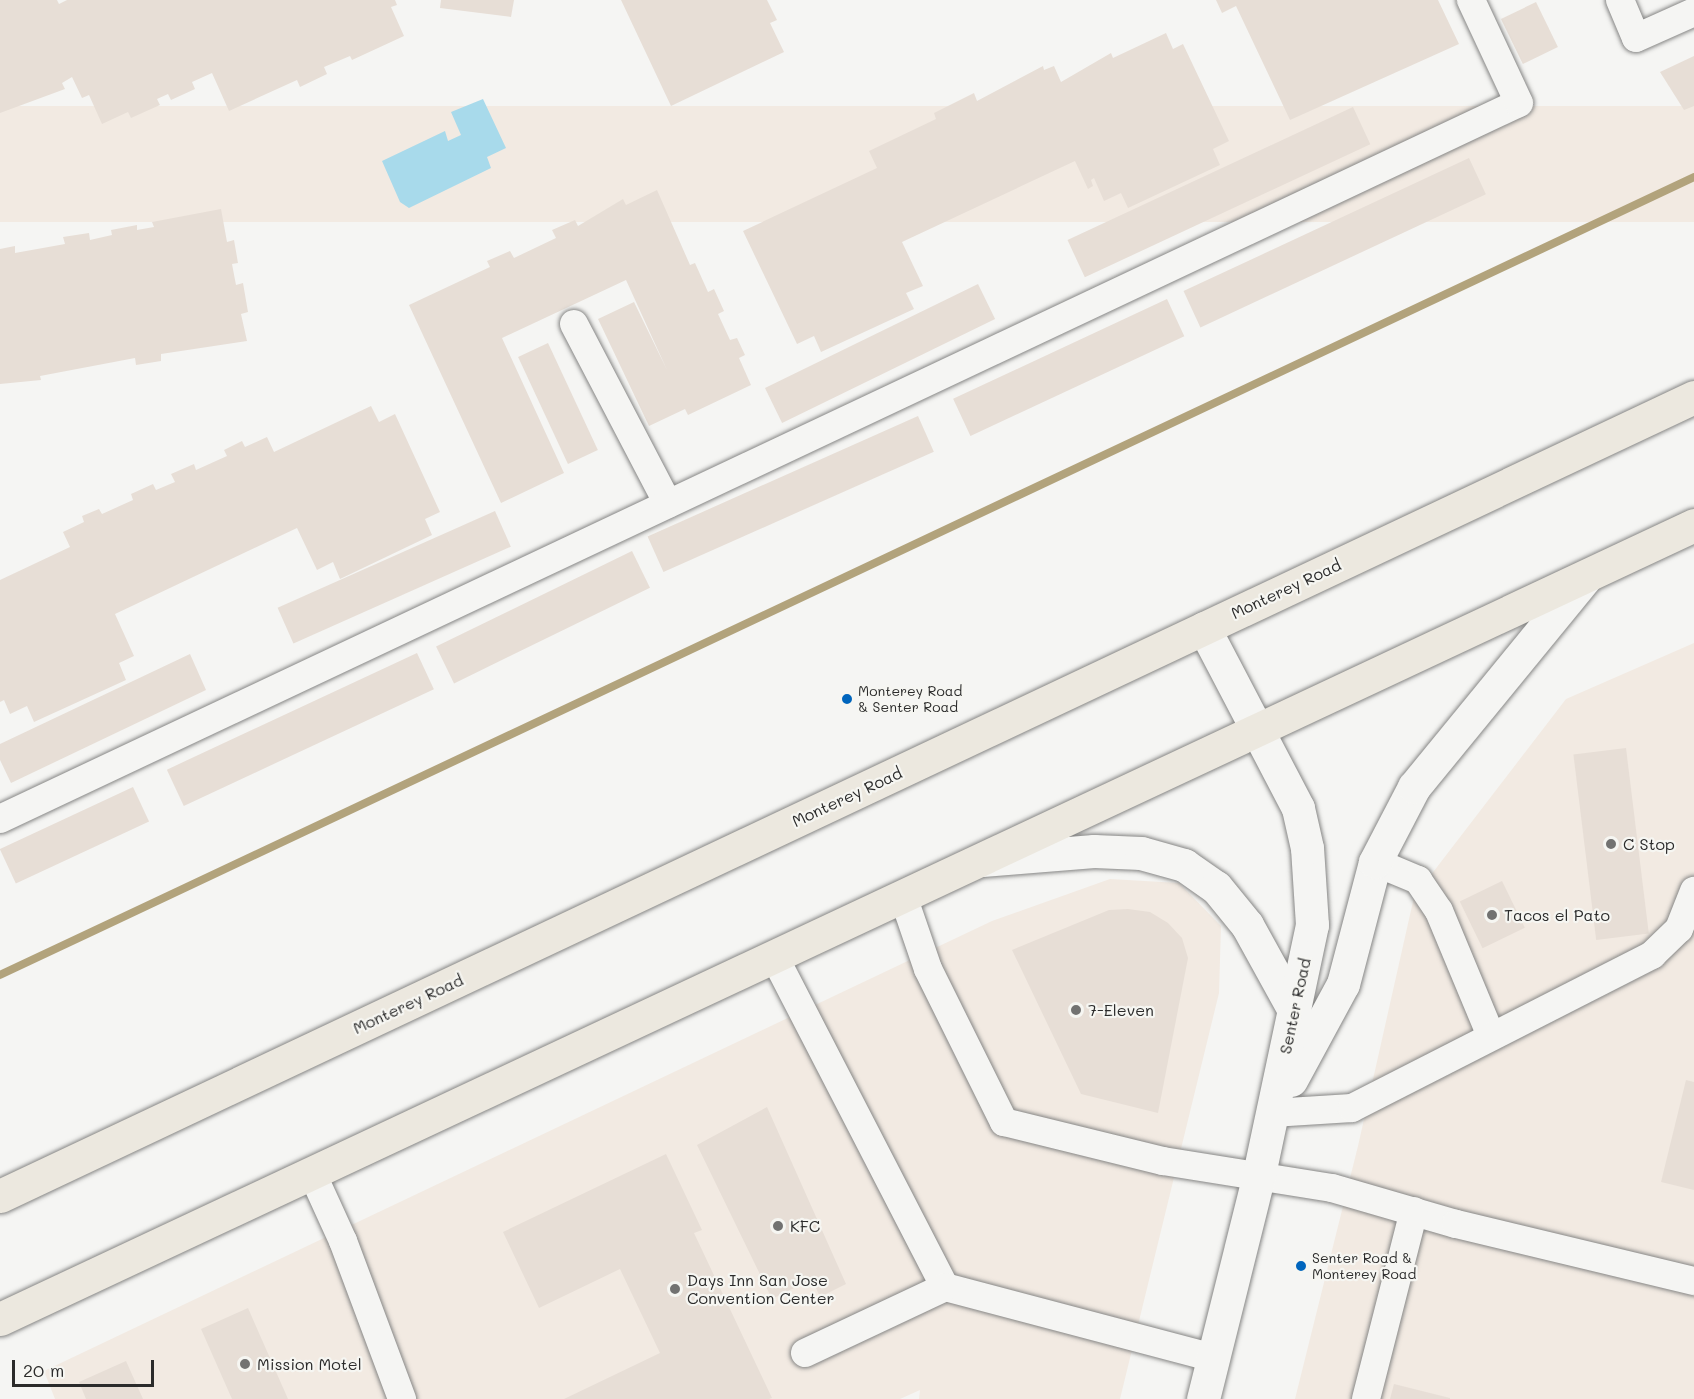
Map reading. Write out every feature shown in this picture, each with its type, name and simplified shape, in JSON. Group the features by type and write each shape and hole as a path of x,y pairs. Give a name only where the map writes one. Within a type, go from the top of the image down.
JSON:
{"main road":[{"name":"Monterey Road","path":"0,1196 1694,397"},
{"path":"0,1319 1694,525"},
{"path":"1272,1113 1343,984 1375,862 1414,787 1585,578"},
{"name":"Senter Road","path":"1203,1399 1259,1174 1312,925 1307,848 1298,808 1204,628"},
{"path":"982,860 1094,851 1141,853 1184,865 1216,887 1247,925 1295,1012"}],"lane":[{"path":"0,819 1519,103 1471,0"},
{"path":"1620,0 1636,38 1694,12"},
{"path":"574,324 668,504"},
{"path":"1375,862 1418,880 1439,911 1491,1036"},
{"path":"1272,1113 1352,1108 1652,955 1679,929 1694,891"},
{"path":"903,896 928,969 1004,1122 1163,1161 1259,1174 1332,1188 1414,1211 1694,1281"},
{"path":"774,956 945,1287"},
{"path":"312,1173 343,1241 402,1399"},
{"path":"1366,1399 1414,1211"},
{"path":"805,1353 945,1287 1214,1358"}],"shaded area":[{"path":"0,106 1694,106 1694,222 0,222"},
{"path":"1694,643 1694,1399 1295,1399 1358,1146 1414,897 1566,699"},
{"path":"1110,879 1179,883 1221,926 1219,993 1120,1399 919,1399 920,1390 900,1399 55,1399 44,1371 992,921"}],"water":[{"path":"483,99 506,148 487,157 491,168 409,208 400,202 382,161 445,131 448,141 461,135 451,112"}],"building":[{"path":"0,0 57,0 59,4 67,0 395,0 397,5 391,7 404,36 352,60 350,56 324,67 327,74 300,87 297,80 229,111 212,73 192,82 195,89 171,100 168,94 157,99 160,105 131,118 128,112 102,124 89,95 82,98 72,77 62,83 65,89 0,113"},
{"path":"441,0 514,0 511,17 440,8"},
{"path":"621,0 767,0 777,20 770,23 784,52 671,106"},
{"path":"1216,0 1438,0 1459,44 1290,120 1236,6 1222,13"},
{"path":"1536,2 1558,47 1523,64 1501,19"},
{"path":"1166,33 1173,49 1183,44 1229,141 1213,149 1220,165 1128,208 1121,193 1104,201 1094,178 1091,180 1093,186 1088,189 1075,161 902,242 923,286 906,293 914,309 821,352 814,336 797,344 743,231 877,168 869,151 936,119 934,113 974,93 977,101 1043,66 1044,70 1054,66 1061,82 1111,53 1113,58"},
{"path":"1694,56 1694,106 1684,110 1660,72"},
{"path":"1353,107 1370,144 1085,277 1068,240"},
{"path":"1469,158 1486,194 1200,327 1184,291"},
{"path":"657,190 690,265 695,263 708,292 714,289 724,311 718,314 730,340 737,338 745,355 739,358 751,385 688,415 685,409 649,426 598,319 634,302 667,370 626,280 502,338 564,473 501,503 409,305 490,267 487,261 510,251 514,258 556,238 552,230 575,220 578,226 623,199 626,205"},
{"path":"221,209 227,242 234,240 238,263 232,264 236,285 243,283 248,312 241,314 247,341 161,354 161,361 136,365 135,358 40,376 41,380 0,384 0,249 15,246 15,253 65,244 63,237 89,233 90,240 112,235 111,230 137,225 137,230 154,227 152,222"},
{"path":"978,284 995,319 782,423 765,388"},
{"path":"1167,299 1184,336 970,436 953,399"},
{"path":"548,343 598,450 568,464 518,357"},
{"path":"371,406 379,422 395,414 440,512 425,519 432,535 340,579 333,562 317,570 297,528 115,614 134,656 119,663 126,680 34,722 27,706 10,714 4,700 0,702 0,580 70,547 63,532 84,522 82,516 99,509 102,514 133,500 131,494 153,484 156,490 175,482 171,474 194,464 196,470 227,456 224,450 242,441 245,447 267,437 274,452"},
{"path":"918,416 934,452 663,572 648,536"},
{"path":"495,511 511,547 293,643 278,608"},
{"path":"632,551 650,588 454,683 436,647"},
{"path":"417,653 434,689 184,806 167,770"},
{"path":"190,654 206,690 11,783 0,760 0,744"},
{"name":"C Stop","path":"1626,748 1649,934 1596,940 1573,754"},
{"path":"133,787 149,821 16,884 0,849"},
{"name":"Tacos el Pato","path":"1502,881 1525,928 1483,948 1460,902"},
{"path":"1128,909 1150,912 1168,923 1182,938 1188,958 1158,1113 1081,1094 1012,950 1109,910"},
{"path":"1686,1080 1694,1082 1694,1190 1661,1182"},
{"name":"KFC","path":"767,1107 846,1284 820,1297 812,1279 772,1299 697,1145"},
{"name":"Days Inn San Jose Convention Center","path":"666,1154 702,1230 694,1233 772,1398 564,1399 660,1353 620,1269 539,1308 503,1232"},
{"name":"Mission Motel","path":"248,1308 288,1399 232,1399 201,1329"},
{"path":"126,1361 143,1399 86,1399 79,1382"},
{"path":"1394,1384 1450,1398 1450,1399 1390,1399"}],"transit line":[{"path":"0,975 1694,177"}],"place":[{"name":"Monterey Road & Senter Road","path":"847,699"},
{"name":"C Stop","path":"1611,844"},
{"name":"Tacos el Pato","path":"1492,915"},
{"name":"7-Eleven","path":"1076,1010"},
{"name":"KFC","path":"778,1226"},
{"name":"Senter Road & Monterey Road","path":"1301,1266"},
{"name":"Days Inn San Jose Convention Center","path":"675,1289"},
{"name":"Mission Motel","path":"245,1364"}]}
